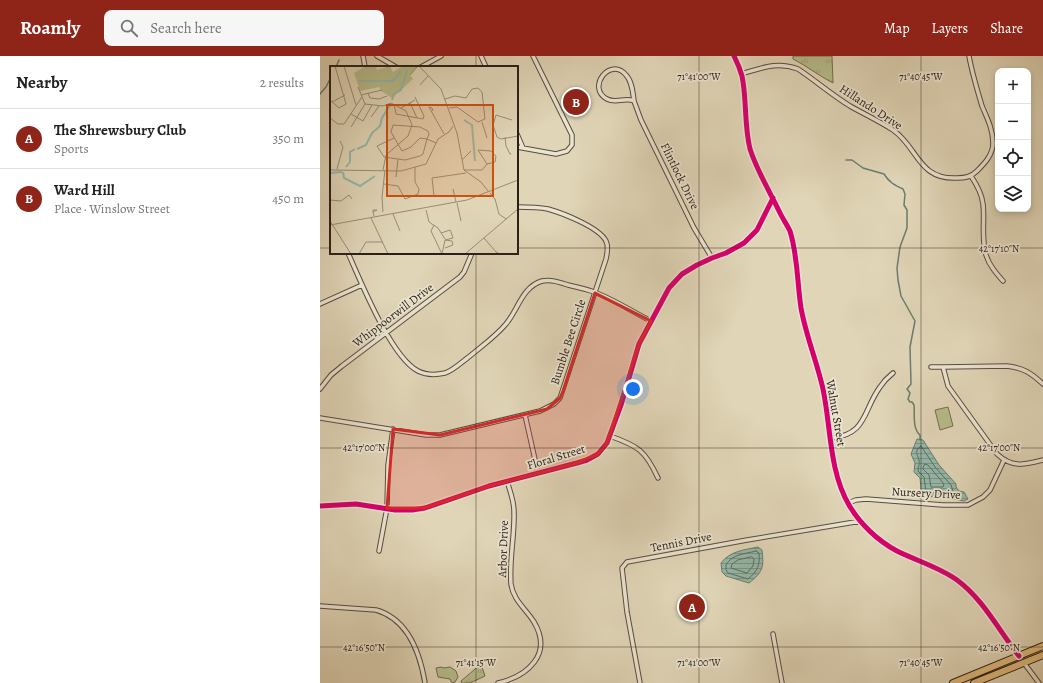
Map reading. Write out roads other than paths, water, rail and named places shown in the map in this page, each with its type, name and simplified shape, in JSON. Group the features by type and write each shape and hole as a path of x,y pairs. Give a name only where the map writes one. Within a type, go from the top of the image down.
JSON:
{"highway":[{"path":"954,683 1043,646"},
{"path":"974,683 1043,655"}],"street":[{"path":"364,56 365,66"},
{"path":"377,56 394,66"},
{"path":"423,66 441,56"},
{"path":"481,56 486,66"},
{"path":"518,147 556,154 563,153 570,148 572,138 533,56"},
{"name":"Walnut Street","path":"734,56 742,74 747,132 750,148 789,230 796,252 801,307 807,334 823,388 838,481 848,503 861,522 877,538 890,548 943,571 966,588 982,604 1019,656"},
{"path":"969,56 974,82 992,129 993,142 993,148 989,157 971,176 979,189 983,203 986,254 990,264 1003,281"},
{"name":"Hillando Drive","path":"742,74 776,65 790,66 798,69 850,105 897,133 918,160 930,172 941,176 955,178 971,176"},
{"name":"Flintlock Drive","path":"634,101 628,99 612,100 604,97 600,90 601,76 610,70 622,71 626,75 629,80 634,101 641,120 694,228 712,258"},
{"path":"518,136 523,148"},
{"name":"Floral Street","path":"320,506 356,504 412,510 426,508 478,489 587,460 598,454 605,447 610,436 639,344 671,284 682,274 712,258 732,250 750,238 757,230 773,198"},
{"name":"Bumble Bee Circle","path":"320,418 426,435 440,435 547,409 560,398 608,250 607,244 603,236 593,228 556,212 532,207 518,207"},
{"path":"348,254 386,333 404,359 417,370 432,374 446,372 482,346 502,329 513,315 525,292 530,287 541,281 547,280 557,282 595,292 651,321"},
{"name":"Whippoorwill Drive","path":"320,389 331,375 342,366 460,277 464,272 472,254"},
{"path":"320,304 362,285"},
{"path":"931,367 1015,367 1025,370 1043,384"},
{"path":"943,367 948,386 993,449 1004,460 1011,463 1022,464 1043,460"},
{"path":"831,438 847,435 862,422 879,387 893,373"},
{"path":"525,415 538,473"},
{"path":"379,551 387,508 388,464 393,430"},
{"path":"610,436 630,444 640,450 648,460 658,478"},
{"name":"Nursery Drive","path":"848,503 866,499 942,505 968,505 983,497 990,490 1004,460"},
{"name":"Arbor Drive","path":"498,683 517,677 531,667 538,657 540,642 535,624 516,599 512,586 511,566 514,511 512,495 507,481"},
{"name":"Tennis Drive","path":"640,683 622,568 627,562 732,542 861,522"},
{"path":"320,606 376,610 392,617 404,628 412,641 421,663 425,683"},
{"path":"773,634 782,683"},
{"path":"1024,663 1039,683"}],"water":[{"path":"917,439 923,440 939,465 956,484 959,491 964,492 968,499 964,501 938,496 919,498 921,488 920,478 914,472 915,463 911,454"},
{"path":"758,547 762,550 762,569 749,583 726,576 722,572 721,563 733,553"}],"waterway":[{"path":"336,66 339,60"},
{"path":"320,94 330,79"},
{"path":"846,160 852,160 863,168 884,174 892,183 903,189 905,194 904,205 907,210 907,228 900,247 897,268 901,296 915,321 910,347 911,384 907,389 910,393 908,399 914,405 914,421 917,432 920,435 920,440"}],"place":[{"name":"Ward Hill","path":"576,102"},
{"name":"The Shrewsbury Club","path":"692,607"}]}
